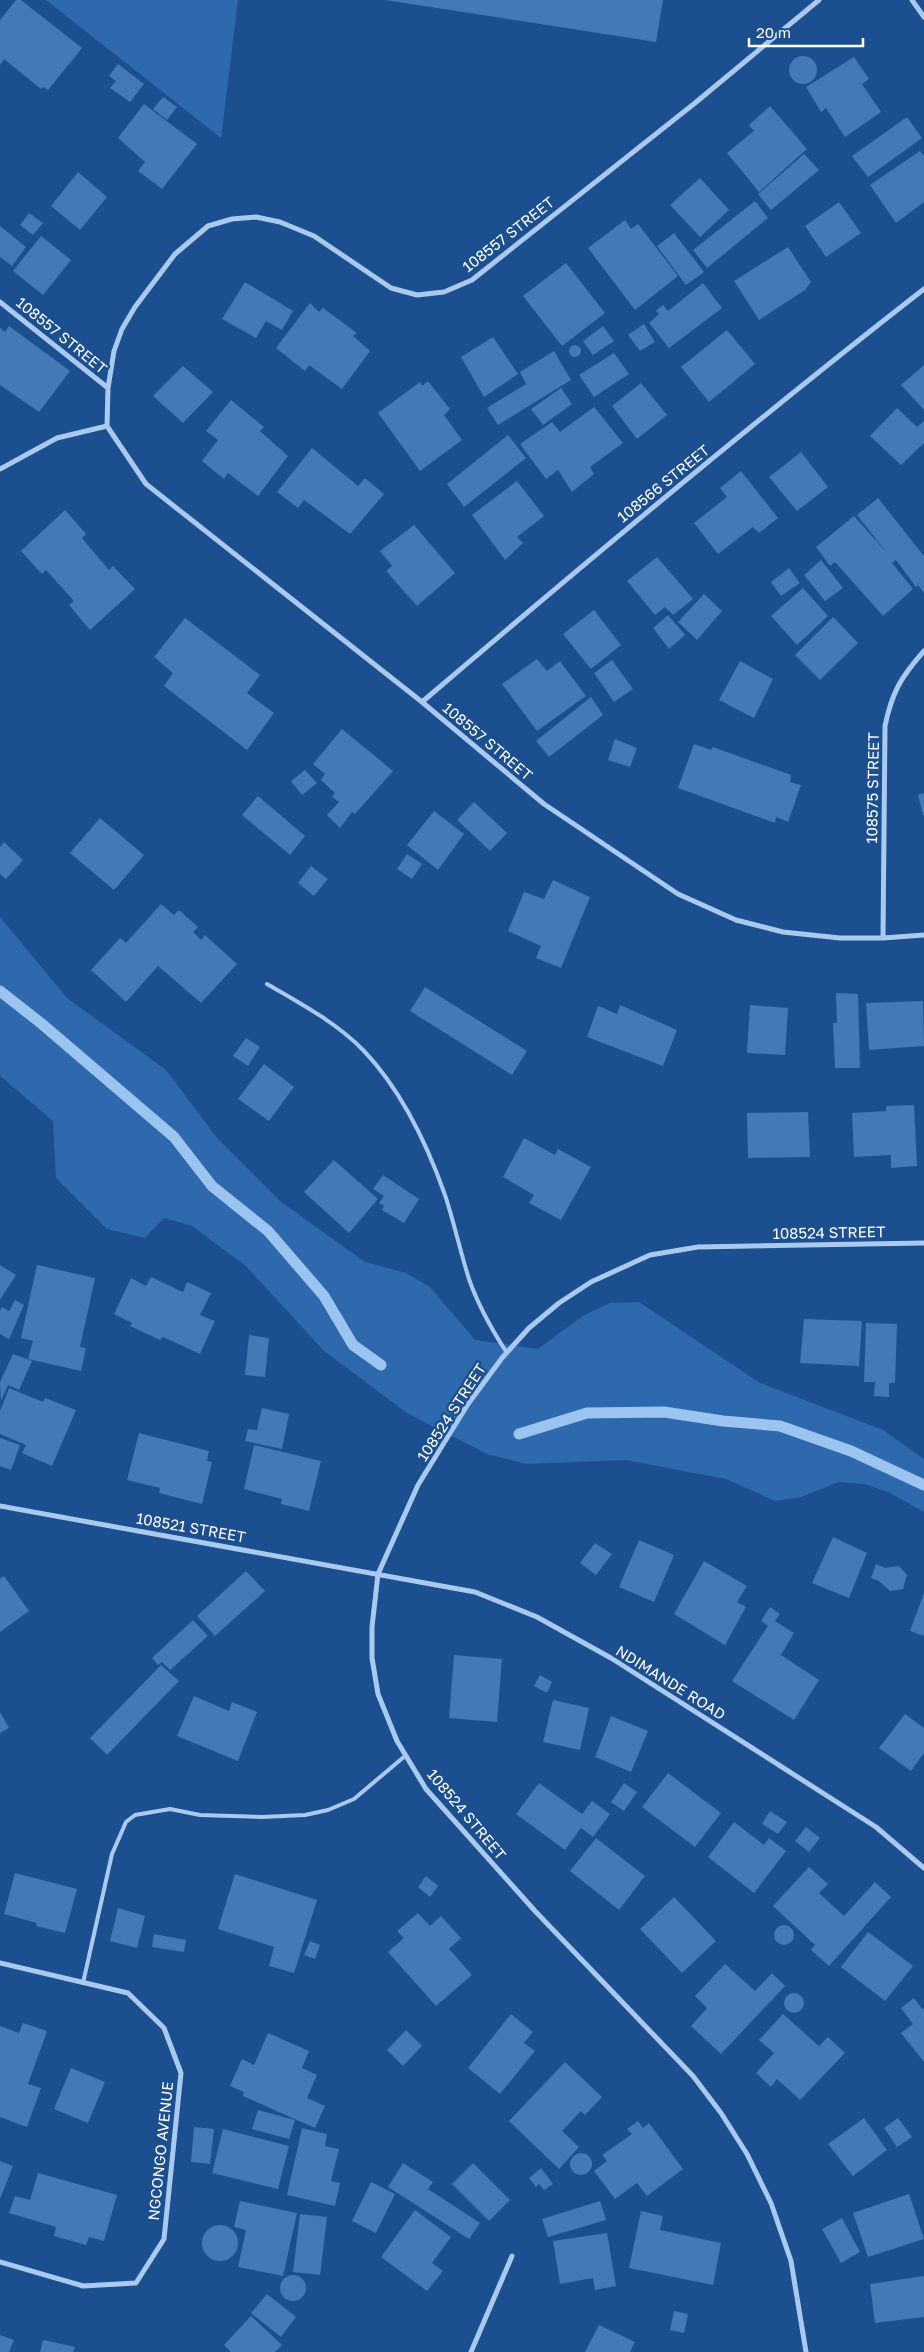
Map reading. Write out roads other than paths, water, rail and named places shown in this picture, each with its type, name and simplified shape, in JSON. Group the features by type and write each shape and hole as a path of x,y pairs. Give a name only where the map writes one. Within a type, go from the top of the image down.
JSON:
{"street":[{"name":"108557 STREET","path":"819,0 695,103 472,280 444,292 417,295 391,288 314,236 280,222 256,217 232,219 208,226 175,254 135,307 122,329 114,351 108,388 107,426 146,484 422,702 544,804 678,894 736,920 783,932 840,938 883,938 924,935"},
{"path":"912,0 924,17"},
{"name":"108566 STREET","path":"422,702 839,354 924,289"},
{"name":"108557 STREET","path":"0,302 108,388"},
{"path":"0,468 57,438 107,426"},
{"name":"108575 STREET","path":"883,938 885,726 890,701 900,680 924,651"},
{"name":"108524 STREET","path":"806,2352 791,2261 771,2203 747,2154 721,2113 671,2052 479,1851 426,1790 396,1741 378,1694 372,1658 372,1627 378,1574 418,1485 468,1404 507,1353 529,1328 558,1303 592,1282 650,1255 698,1247 924,1243"},
{"name":"108521 STREET","path":"0,1506 378,1574"},
{"name":"NDIMANDE ROAD","path":"378,1574 475,1592 537,1617 611,1658 876,1827 924,1868"},
{"name":"NGCONGO AVENUE","path":"0,1963 128,1993 164,2028 181,2073 164,2239 136,2283 83,2286 0,2262"},
{"path":"471,2352 512,2256"}],"lane":[{"path":"267,984 318,1014 363,1050 387,1080 420,1133 445,1195 470,1281 489,1324 507,1353"},
{"path":"83,1983 112,1854 126,1822 135,1814 170,1809 200,1815 262,1817 305,1815 328,1810 354,1799 405,1756"}],"waterway":[{"path":"0,991 42,1024 174,1137 212,1186 268,1231 324,1296 353,1345 381,1365"},
{"path":"519,1434 587,1413 664,1412 723,1421 780,1426 851,1451 924,1485"}]}
